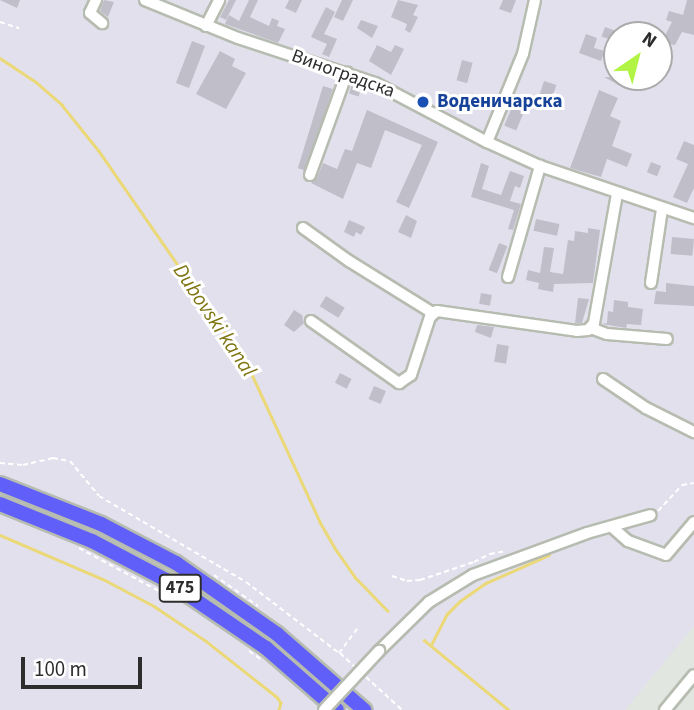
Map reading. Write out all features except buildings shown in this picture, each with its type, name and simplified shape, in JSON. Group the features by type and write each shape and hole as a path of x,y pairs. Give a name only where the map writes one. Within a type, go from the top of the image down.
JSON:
{"highway":[{"name":"475","path":"0,484 101,524 185,569 290,645 364,710"},
{"name":"475","path":"0,504 92,541 166,579 265,648 337,710"}],"street":[{"path":"96,0 90,13 102,23"},
{"name":"Виноградска","path":"145,0 206,26 347,73 394,92 487,142 540,166 694,218"},
{"path":"206,26 219,0"},
{"path":"487,142 523,54 536,0"},
{"path":"310,175 347,73"},
{"path":"508,277 540,166"},
{"path":"591,328 608,253 617,194"},
{"path":"651,282 662,209"},
{"path":"303,228 349,261 433,313"},
{"path":"311,321 390,379 403,382 411,375 433,313 441,310 580,331 591,328 607,334 667,339"},
{"path":"603,379 646,408 694,432"},
{"path":"324,710 429,602 473,575 526,554 651,515"},
{"path":"613,528 628,541 666,555 694,522"},
{"path":"666,710 694,675"}],"path":[{"path":"0,22 19,28"},
{"path":"0,463 23,465 53,458 70,461 99,496 246,582 356,667"},
{"path":"651,515 682,485 694,483"},
{"path":"70,544 179,603"},
{"path":"392,576 407,581 420,580 498,552 526,554"},
{"path":"339,653 358,628"},
{"path":"247,649 267,664"},
{"path":"364,675 402,710"}],"shaded area":[{"path":"694,626 694,710 625,710"}],"waterway":[{"name":"Dubovski kanal","path":"0,58 36,82 62,105 99,151 249,368 320,522 355,577 388,611"},
{"path":"0,535 105,580 154,606 206,641 277,697 281,703 279,710"},
{"path":"431,645 447,614 460,601 486,583 549,555"},
{"name":"Dubovski kanal","path":"424,640 509,710"}],"place":[{"name":"Воденичарска","path":"423,102"}]}
